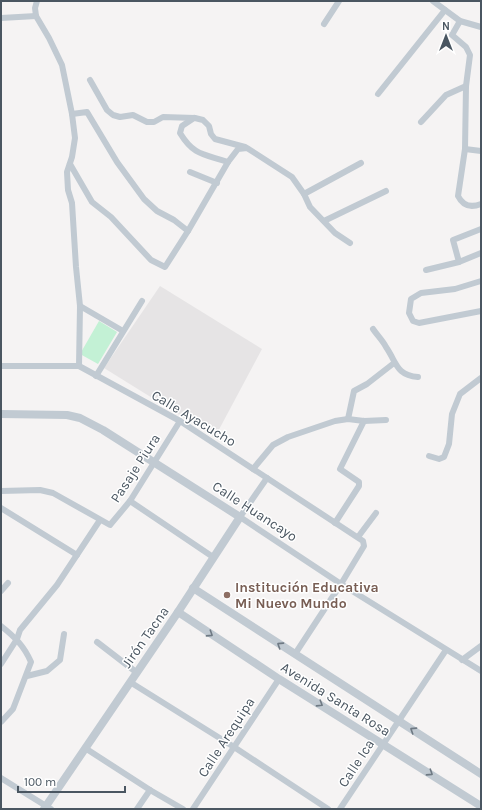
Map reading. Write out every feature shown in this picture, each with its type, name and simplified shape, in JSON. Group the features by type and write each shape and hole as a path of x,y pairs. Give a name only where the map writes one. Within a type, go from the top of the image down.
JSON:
{"street":[{"path":"1,366 79,366 80,306 72,203 68,190 68,172 75,138 72,114 62,65 36,16 35,8 37,1"},
{"path":"324,24 339,1"},
{"path":"433,1 460,21 481,27"},
{"path":"378,94 445,10"},
{"path":"1,18 36,16"},
{"path":"460,21 452,35 466,47 469,52 466,86 465,149 458,196 468,205 474,206 481,204"},
{"path":"90,80 107,110 113,115 120,117 133,115 147,122 154,122 164,117 195,118 203,120 209,126 211,134 215,139 246,148 292,177 304,194 310,207 335,233 350,243"},
{"path":"421,122 446,95 466,86"},
{"path":"72,114 87,112 117,162 144,199 157,211 174,220 188,231"},
{"path":"195,118 182,126 180,132 187,145 193,150 228,162"},
{"path":"70,164 92,202 111,217 151,260 165,267 217,183 228,162 238,149 246,148"},
{"path":"465,149 481,151"},
{"path":"304,194 361,163"},
{"path":"190,172 217,183"},
{"path":"324,221 386,191"},
{"path":"459,262 452,243 453,240 481,229"},
{"path":"426,270 459,262 481,253"},
{"path":"481,281 455,289 421,293 412,299 409,313 412,321 419,323 481,311"},
{"path":"96,376 122,331 142,301"},
{"path":"80,306 122,331"},
{"path":"373,329 387,348 394,363 403,374 418,377"},
{"path":"348,419 354,391 367,384 394,363"},
{"name":"Calle Ayacucho","path":"79,366 180,421 358,537"},
{"path":"429,456 439,459 444,456 449,444 452,414 460,394 481,378"},
{"name":"Calle Huancayo","path":"1,414 76,417 98,427 155,462 341,584 481,671"},
{"path":"253,469 273,444 288,437 335,421 348,419 364,422 386,420"},
{"name":"Pasaje Piura","path":"100,520 108,525 111,524 130,501 180,421"},
{"path":"335,523 359,486 359,482 340,469 364,422"},
{"name":"Jirón Tacna","path":"47,808 85,748 178,612 213,556 267,478"},
{"path":"1,491 40,490 53,493 100,520 57,586 20,630 17,639 1,664"},
{"path":"130,501 213,556"},
{"path":"1,508 77,555"},
{"path":"295,654 364,546 363,541 358,537 376,513"},
{"path":"1,591 8,584"},
{"name":"Avenida Santa Rosa","path":"193,588 481,774"},
{"name":"Avenida Santa Rosa","path":"178,612 279,679 481,806"},
{"path":"1,626 17,639 31,662 27,676 13,708 1,722"},
{"path":"27,676 47,671 60,660 64,634"},
{"path":"97,642 136,672"},
{"path":"462,660 481,646"},
{"name":"Calle Ica","path":"340,809 446,650"},
{"name":"Calle Arequipa","path":"193,809 279,679"},
{"path":"130,682 234,747 328,809"},
{"path":"85,748 150,790 184,809"},
{"path":"1,778 47,808"},
{"path":"137,809 150,790"}],"shaded area":[{"path":"160,286 262,349 215,437 104,368"}],"green space":[{"path":"99,321 117,332 98,364 80,354"}],"place":[{"name":"Institución Educativa Mi Nuevo Mundo","path":"227,595"}]}
